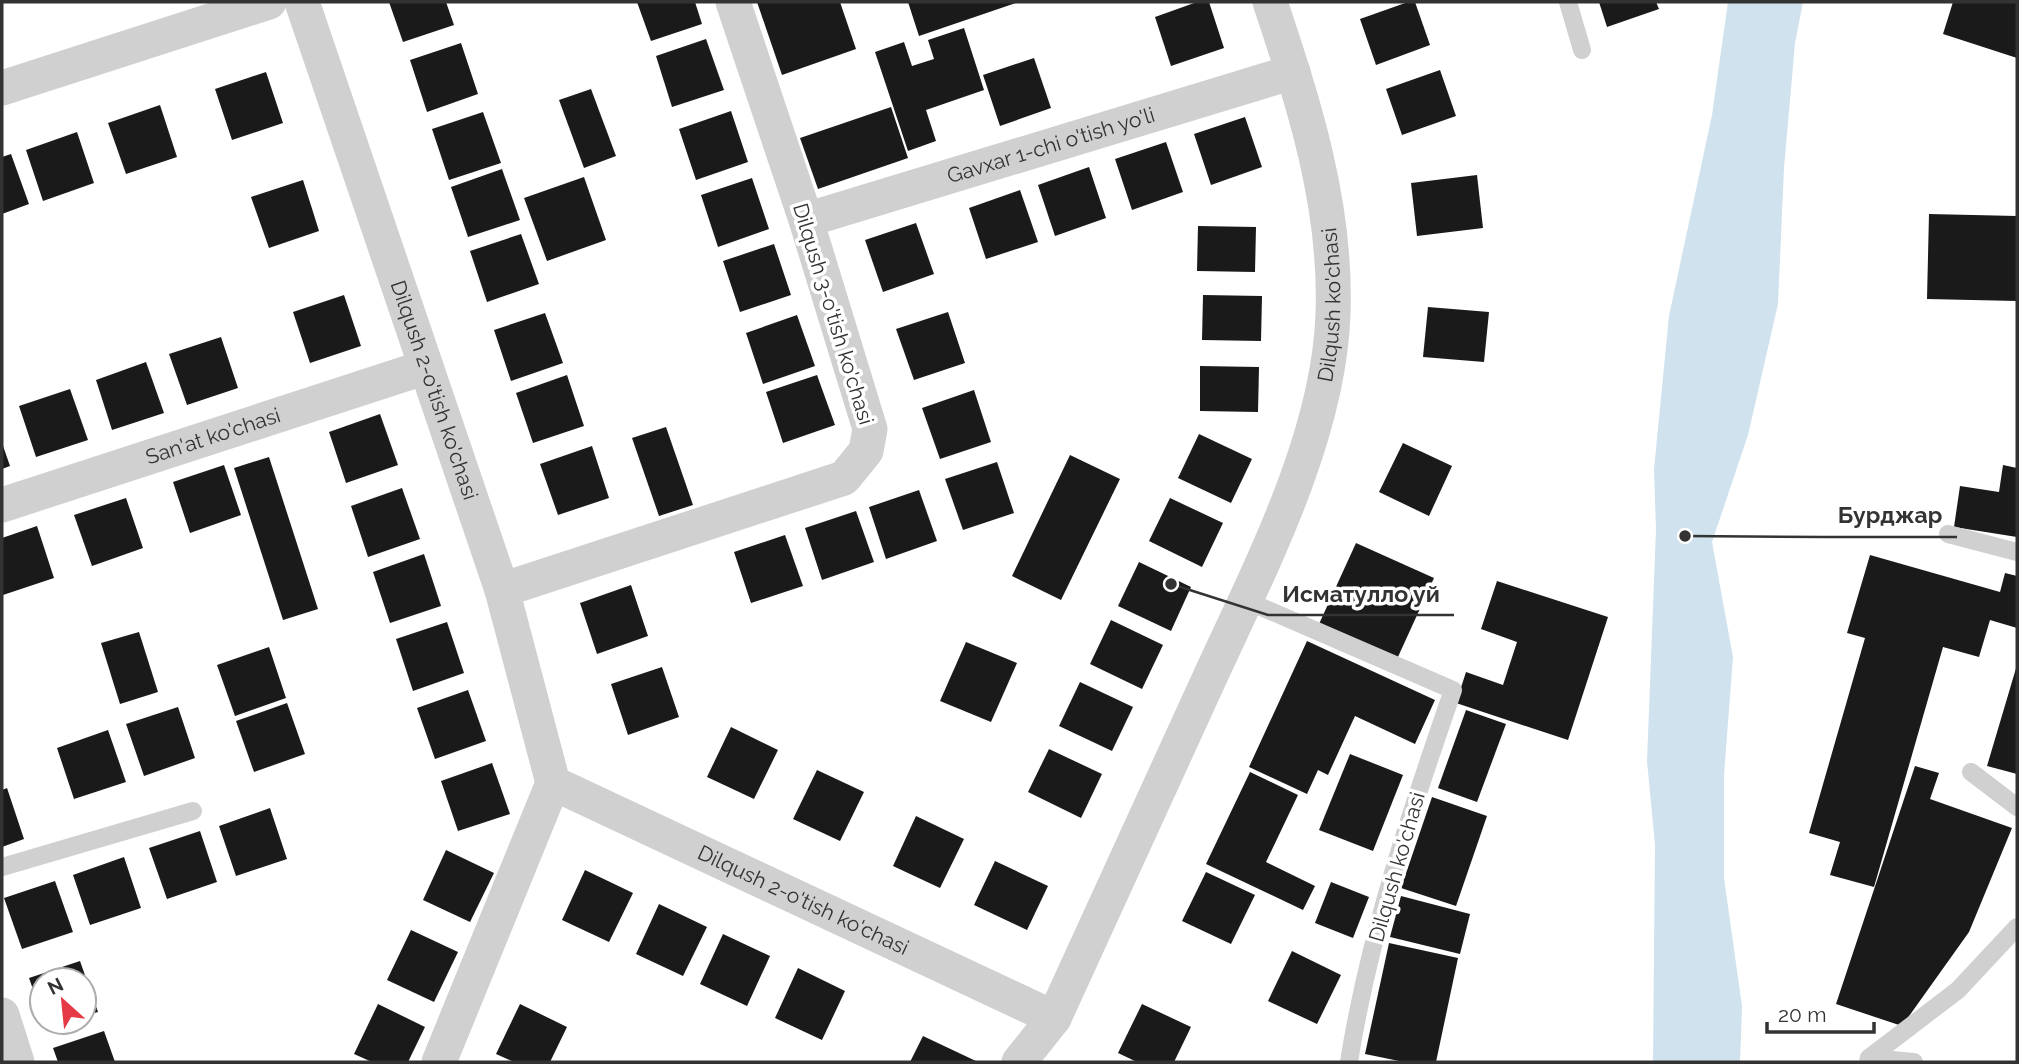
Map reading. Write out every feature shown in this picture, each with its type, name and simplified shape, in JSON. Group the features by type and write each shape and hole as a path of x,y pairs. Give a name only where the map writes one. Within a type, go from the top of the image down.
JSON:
{"street":[{"path":"2,88 269,2"},
{"name":"Dilqush 2-o'tish ko'chasi","path":"302,2 502,590 553,783 1054,1018"},
{"name":"Dilqush 3-o'tish ko'chasi","path":"502,590 844,478 866,451 870,429 806,220 733,2"},
{"name":"Dilqush ko'chasi","path":"1019,1062 1054,1018 1245,600 1315,432 1324,389 1333,317 1331,230 1324,179 1270,2"},
{"name":"Gavxar 1-chi o'tish yo'li","path":"806,220 1293,72"},
{"name":"San'at ko'chasi","path":"2,505 426,367"},
{"path":"439,1062 553,783"},
{"path":"3,1021 17,1062"}],"lane":[{"path":"1568,2 1582,50"},
{"path":"1948,534 2017,552"},
{"name":"Dilqush ko'chasi","path":"1245,600 1453,690 1417,794 1360,994 1349,1062"},
{"path":"1971,772 2017,807"},
{"path":"2,867 193,811"},
{"path":"1868,1060 1958,990 2017,927"},
{"path":"1868,1060 1914,1062"}],"water":[{"path":"1728,2 1803,2 1795,43 1784,168 1778,304 1748,435 1712,542 1733,657 1724,775 1724,878 1742,1006 1740,1062 1653,1062 1655,845 1647,761 1656,530 1654,469 1669,316 1712,115"}],"building":[{"path":"389,2 446,2 454,25 403,42"},
{"path":"637,2 695,2 702,24 651,41"},
{"path":"757,2 840,2 856,49 782,75"},
{"path":"908,2 1019,2 919,36"},
{"path":"1197,2 1209,2 1224,48 1171,66 1155,17"},
{"path":"1415,2 1430,45 1376,65 1360,19"},
{"path":"1599,2 1656,2 1659,9 1607,27"},
{"path":"1953,2 2017,2 2017,58 1943,34"},
{"path":"964,28 984,90 926,110 936,141 908,151 875,52 904,42 912,66 934,59 928,40"},
{"path":"706,39 724,90 672,107 656,56"},
{"path":"461,43 478,94 427,112 410,60"},
{"path":"1034,58 1051,108 1000,126 983,75"},
{"path":"1440,70 1456,116 1402,135 1386,89"},
{"path":"266,72 283,123 232,140 215,89"},
{"path":"591,89 616,156 584,168 559,100"},
{"path":"160,105 177,157 126,174 108,123"},
{"path":"891,107 908,158 818,189 800,138"},
{"path":"731,111 748,162 696,180 679,129"},
{"path":"483,112 501,163 449,180 432,129"},
{"path":"1245,117 1262,167 1211,185 1194,134"},
{"path":"77,132 94,183 43,201 26,150"},
{"path":"1166,142 1183,192 1132,210 1115,159"},
{"path":"11,154 29,204 2,214 2,157"},
{"path":"1089,167 1106,218 1055,236 1038,185"},
{"path":"502,169 520,220 468,237 451,187"},
{"path":"1477,175 1483,228 1417,236 1411,183"},
{"path":"584,177 606,240 547,261 524,198"},
{"path":"752,178 769,229 718,247 701,195"},
{"path":"303,180 319,231 269,248 251,197"},
{"path":"1020,190 1038,242 986,259 969,208"},
{"path":"1929,214 2017,216 2017,301 1927,299"},
{"path":"916,223 934,274 883,292 865,240"},
{"path":"1198,226 1256,227 1255,272 1197,271"},
{"path":"521,234 539,284 487,302 470,251"},
{"path":"774,244 791,295 740,312 723,261"},
{"path":"344,295 361,346 310,363 293,312"},
{"path":"1203,295 1262,296 1261,341 1202,340"},
{"path":"1428,307 1489,312 1484,362 1423,357"},
{"path":"948,312 965,363 914,380 896,329"},
{"path":"545,313 563,363 511,381 494,330"},
{"path":"797,315 815,366 763,384 746,333"},
{"path":"221,337 238,388 187,405 169,354"},
{"path":"146,362 164,413 112,430 96,380"},
{"path":"1200,366 1259,367 1258,412 1200,411"},
{"path":"567,375 584,426 533,443 516,393"},
{"path":"817,375 835,425 783,443 766,392"},
{"path":"70,389 88,440 36,457 19,406"},
{"path":"974,390 991,442 940,459 922,408"},
{"path":"380,414 398,465 346,483 329,432"},
{"path":"666,427 693,505 659,516 632,438"},
{"path":"1199,434 1252,459 1231,503 1178,478"},
{"path":"2,443 10,466 2,469"},
{"path":"1403,443 1452,466 1429,516 1379,492"},
{"path":"592,446 609,498 558,515 540,464"},
{"path":"1070,455 1120,479 1061,600 1012,576"},
{"path":"269,457 318,609 283,620 234,468"},
{"path":"997,462 1014,513 963,530 945,479"},
{"path":"224,465 241,515 190,533 173,482"},
{"path":"2003,465 2017,468 2017,537 1954,527 1960,486 1999,492"},
{"path":"402,488 420,539 368,557 351,506"},
{"path":"919,490 937,541 886,559 869,507"},
{"path":"126,498 143,548 92,566 74,515"},
{"path":"1170,498 1223,523 1202,567 1149,541"},
{"path":"856,511 874,562 822,580 805,528"},
{"path":"37,526 54,578 3,595 2,538"},
{"path":"785,535 803,586 751,603 734,552"},
{"path":"1356,543 1434,578 1397,659 1319,624"},
{"path":"424,554 441,606 390,623 373,572"},
{"path":"1870,555 2000,592 2005,573 2017,576 2017,628 1990,620 1979,657 1943,647 1874,887 1830,875 1840,842 1809,833 1865,638 1847,633"},
{"path":"1139,562 1191,587 1171,631 1118,606"},
{"path":"1497,581 1608,617 1568,740 1456,703 1466,672 1503,685 1517,642 1481,629"},
{"path":"631,585 648,636 597,654 580,603"},
{"path":"1111,620 1163,645 1142,689 1090,664"},
{"path":"447,622 464,673 413,691 396,639"},
{"path":"139,632 158,692 120,704 101,643"},
{"path":"1307,641 1435,700 1415,744 1355,716 1328,775 1318,770 1307,794 1249,767"},
{"path":"966,642 1017,663 991,722 940,701"},
{"path":"269,647 286,698 235,716 217,665"},
{"path":"2017,665 2017,774 1987,766"},
{"path":"662,667 679,717 628,735 611,684"},
{"path":"1080,682 1133,707 1112,751 1059,726"},
{"path":"468,690 486,741 435,759 417,708"},
{"path":"287,703 305,754 254,772 236,721"},
{"path":"178,707 195,758 144,776 126,724"},
{"path":"1466,710 1506,724 1477,802 1438,788"},
{"path":"731,727 778,750 754,799 707,777"},
{"path":"108,730 126,782 74,799 57,748"},
{"path":"1049,749 1102,774 1081,818 1028,792"},
{"path":"1350,754 1403,775 1373,851 1319,830"},
{"path":"492,763 510,814 458,831 441,781"},
{"path":"1915,766 1939,773 1930,799 2012,828 1969,932 1902,1026 1836,1004"},
{"path":"817,770 864,792 840,841 793,819"},
{"path":"1250,772 1298,795 1266,862 1315,886 1303,910 1206,864"},
{"path":"7,788 24,839 2,847 2,790"},
{"path":"1432,797 1487,816 1456,906 1401,888"},
{"path":"270,808 287,859 236,876 219,826"},
{"path":"916,816 964,839 940,888 893,866"},
{"path":"200,831 217,882 167,899 149,848"},
{"path":"446,850 494,873 470,922 423,900"},
{"path":"124,857 141,908 90,925 73,875"},
{"path":"995,861 1048,886 1027,930 974,905"},
{"path":"585,870 633,893 609,942 562,920"},
{"path":"1206,872 1255,895 1231,944 1182,921"},
{"path":"55,881 73,932 22,949 4,898"},
{"path":"1331,882 1369,897 1353,938 1315,923"},
{"path":"1401,896 1470,914 1460,954 1390,937"},
{"path":"659,904 707,927 683,976 636,954"},
{"path":"411,930 458,952 434,1002 387,980"},
{"path":"723,934 770,956 747,1006 700,984"},
{"path":"1389,943 1458,958 1436,1062 1404,1062 1365,1054"},
{"path":"1292,951 1341,975 1317,1024 1268,1001"},
{"path":"80,961 82,966 65,966"},
{"path":"798,968 845,991 822,1040 775,1018"},
{"path":"378,1004 425,1027 408,1062 372,1062 354,1054"},
{"path":"520,1004 567,1027 550,1062 514,1062 496,1054"},
{"path":"1142,1004 1191,1027 1174,1062 1137,1062 1118,1053"},
{"path":"104,1031 115,1062 58,1062 53,1048 89,1036 98,1036 98,1033"},
{"path":"923,1036 978,1062 910,1062"}],"place":[{"name":"Бурджар","path":"1685,536"},
{"name":"Исматулло уй","path":"1171,584"}]}
